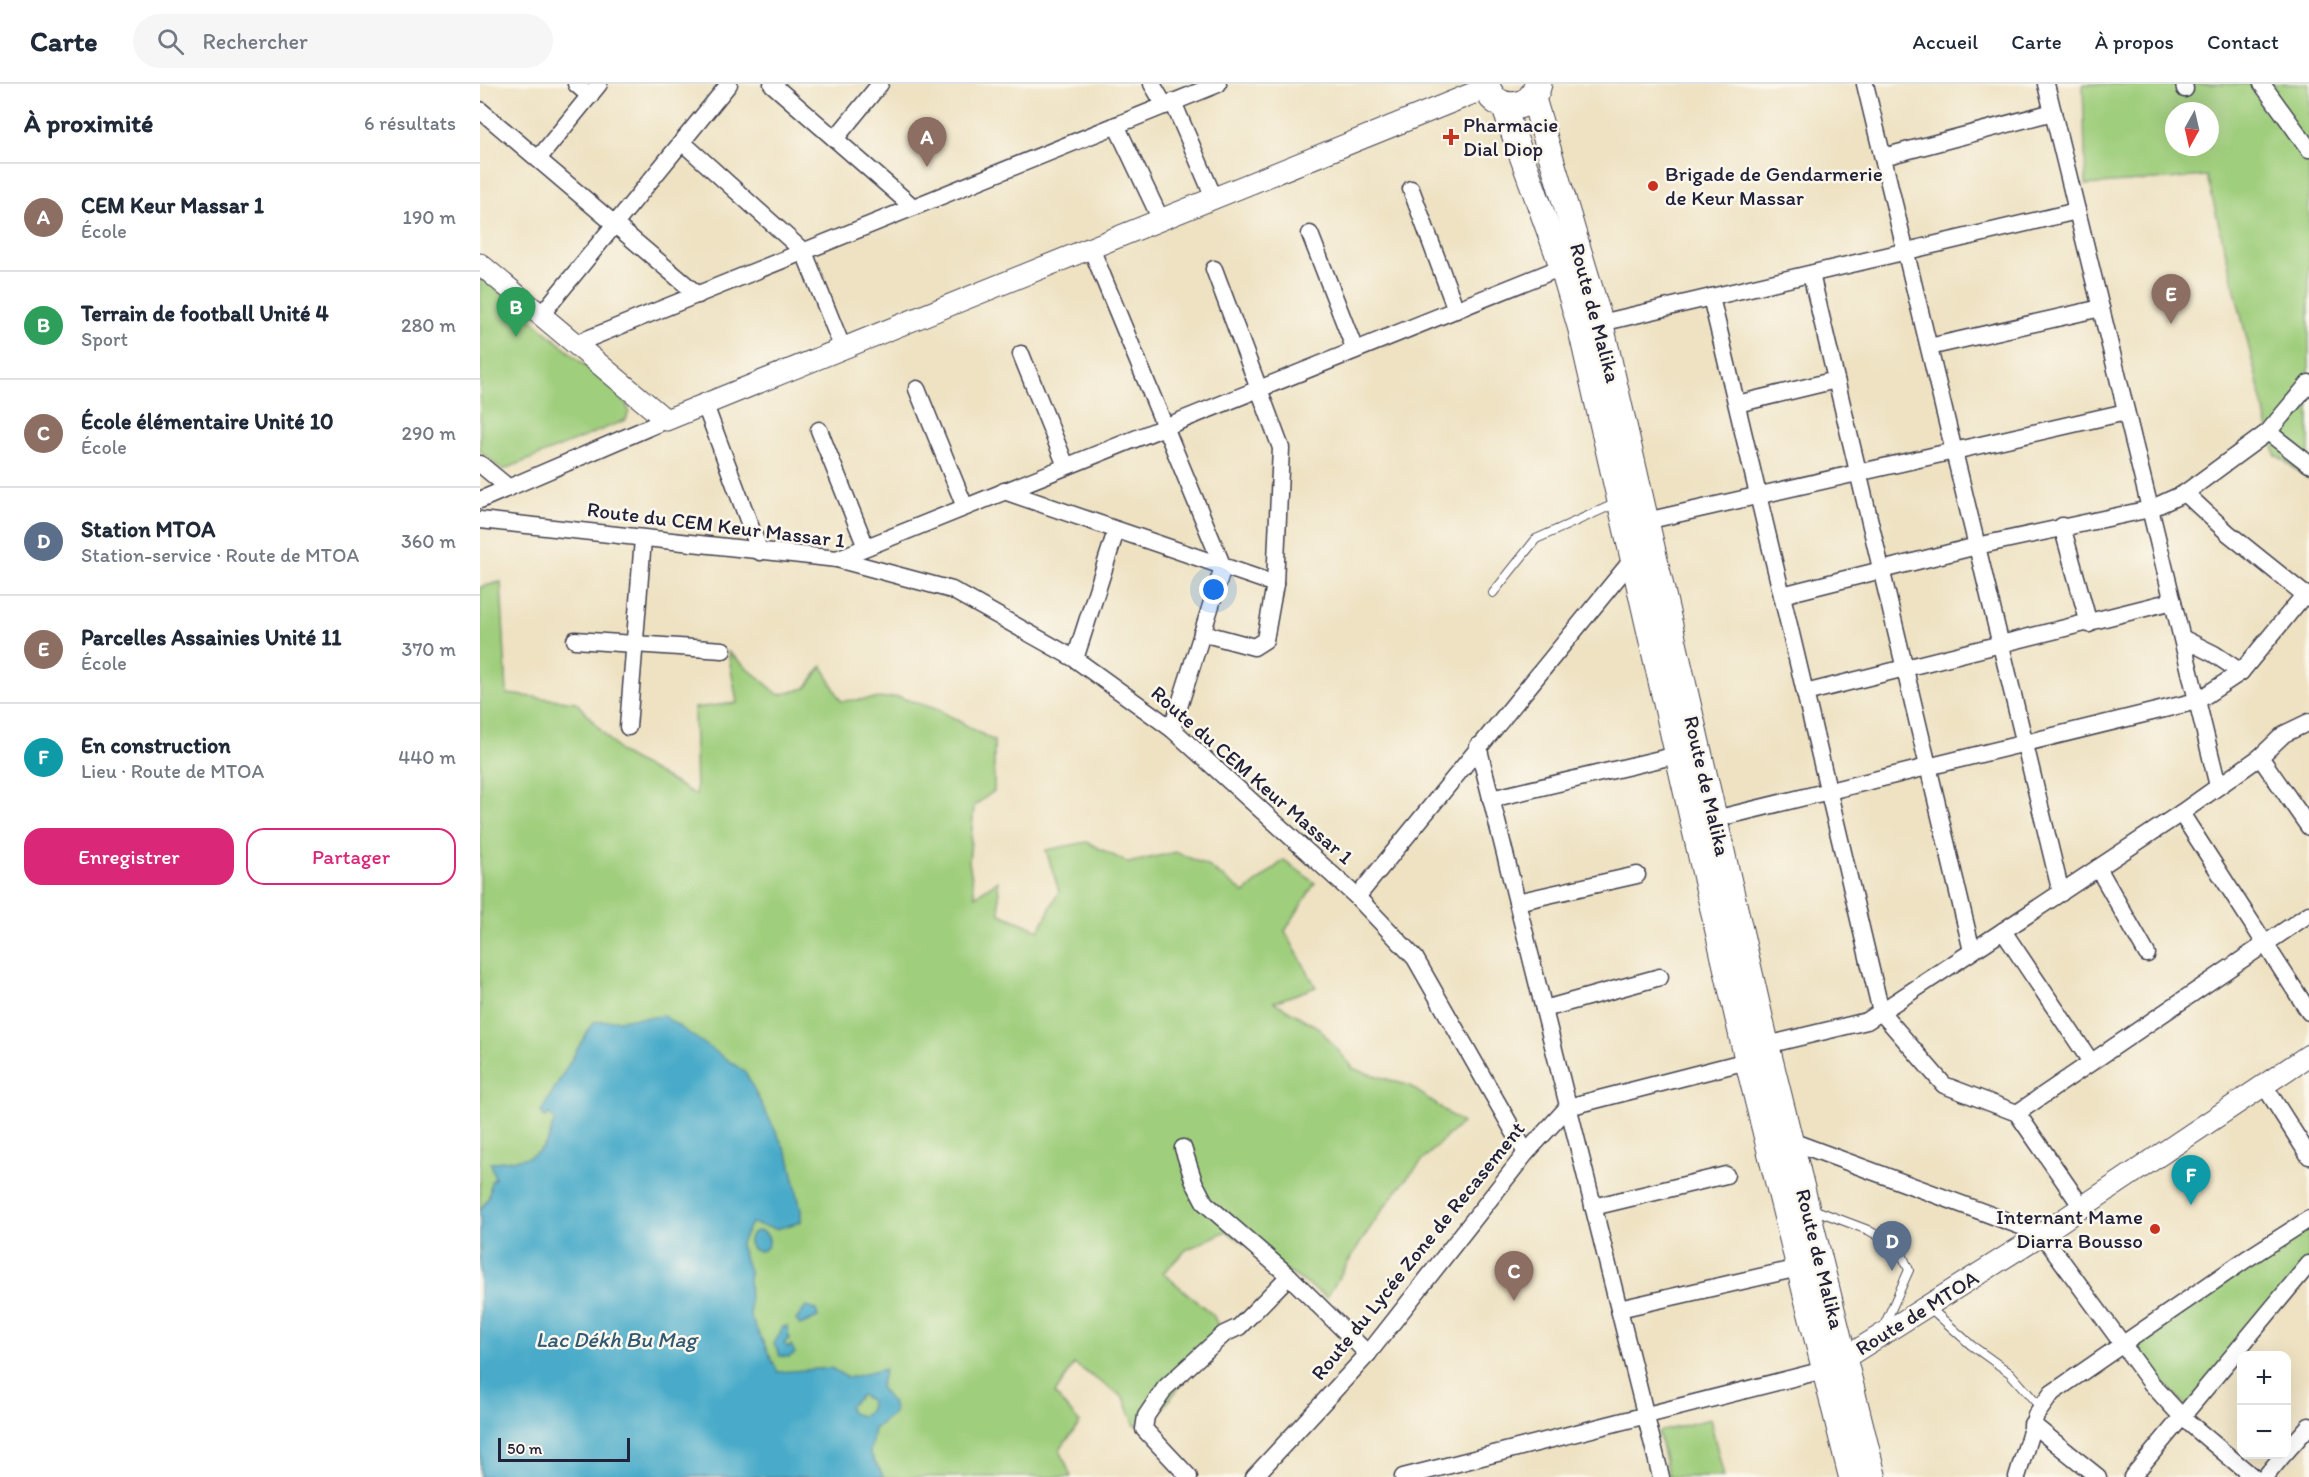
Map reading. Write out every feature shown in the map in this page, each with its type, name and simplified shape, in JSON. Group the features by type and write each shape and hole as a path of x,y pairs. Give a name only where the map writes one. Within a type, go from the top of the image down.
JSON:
{"main road":[{"path":"1492,92 1519,106 1536,90"},
{"name":"Route de Malika","path":"1536,90 1601,323 1767,1045 1807,1207 1851,1477"},
{"name":"Route de Malika","path":"1492,92 1562,267 1580,328 1747,1061 1799,1268 1874,1477"}],"street":[{"path":"537,159 595,90 576,84"},
{"path":"541,315 729,84"},
{"path":"772,84 913,207"},
{"path":"835,139 880,84"},
{"path":"1152,84 1169,104 1214,198"},
{"path":"575,344 1218,84"},
{"path":"1865,84 2061,893"},
{"path":"2046,84 2218,786"},
{"path":"2262,84 2309,149"},
{"path":"480,500 666,420 1214,198 1492,92"},
{"path":"480,110 698,295"},
{"path":"1883,157 2053,112"},
{"path":"1116,125 1161,220"},
{"path":"682,142 804,252 843,349"},
{"path":"1411,189 1456,310"},
{"path":"1601,323 2077,211"},
{"path":"1310,234 1355,350"},
{"path":"1091,248 1223,567 1172,729"},
{"path":"480,264 666,420"},
{"path":"837,558 1562,267"},
{"path":"1202,633 1254,647 1263,643 1275,584 1282,462 1275,429 1214,269"},
{"path":"1811,274 1972,951"},
{"path":"1711,297 1881,1012 1944,1085 2017,1113 2082,1207"},
{"path":"1929,346 2101,308"},
{"path":"1021,354 1066,466"},
{"path":"1737,404 1836,380"},
{"path":"1782,595 2062,526 2150,509 2185,493 2268,432 2309,383"},
{"path":"917,389 965,507"},
{"path":"705,405 760,552"},
{"path":"1646,521 2127,412"},
{"path":"819,430 866,547"},
{"path":"2268,432 2309,464"},
{"path":"480,464 508,488"},
{"path":"1004,491 1275,584"},
{"path":"1715,819 2197,700 2241,672 2307,596 2228,533 2185,493"},
{"name":"Route du CEM Keur Massar 1","path":"480,520 760,552 837,558 952,590 1075,659 1172,729 1357,897 1415,958 1527,1154"},
{"path":"2062,526 2089,624"},
{"path":"1075,659 1116,531"},
{"path":"628,728 644,539"},
{"path":"1357,897 1632,560"},
{"path":"1805,693 2089,624 2173,601"},
{"path":"2182,638 2214,654 2241,672"},
{"path":"574,640 723,650"},
{"path":"1767,1045 1867,1021 2181,813 2260,757 2284,734 2309,722"},
{"path":"1478,746 1661,1477"},
{"path":"1491,799 1677,755"},
{"path":"2260,757 2309,827"},
{"path":"2181,813 2309,1012"},
{"path":"2098,868 2147,954"},
{"path":"1517,903 1636,875"},
{"path":"2017,1113 2309,914"},
{"path":"2003,931 2091,1062"},
{"path":"1544,1009 1660,977"},
{"name":"Route de MTOA","path":"1834,1365 2042,1234 2309,1055"},
{"path":"1568,1107 1747,1061"},
{"path":"2264,1085 2309,1156"},
{"name":"Route du Lycée Zone de Recasement","path":"1254,1477 1368,1354 1527,1154 1568,1107"},
{"path":"1791,1142 2042,1234 2122,1345 2182,1417 2253,1477"},
{"path":"1183,1148 1194,1182 1205,1203 1289,1276 1368,1354"},
{"path":"1593,1207 1726,1175"},
{"path":"2017,1477 2032,1424 2040,1407 2063,1385 2309,1219"},
{"path":"1619,1310 1799,1268"},
{"path":"2132,1477 2306,1275"},
{"path":"1189,1477 1149,1437 1144,1429 1146,1416 1165,1388 1224,1334 1239,1327 1289,1276"},
{"path":"1403,1477 1834,1365"},
{"path":"2032,1424 2098,1477"},
{"path":"2291,1446 2309,1426"},
{"path":"2271,1475 2281,1459"},
{"path":"1469,1460 1473,1477"}],"lane":[{"path":"1493,593 1536,539 1619,502"},
{"path":"1807,1207 1868,1230 1899,1248 1909,1270 1880,1337"},
{"path":"1928,1306 1971,1345 2010,1373 2040,1407"}],"green space":[{"path":"2083,84 2309,84 2309,479 2275,454 2207,176 2086,185"},
{"path":"480,275 624,399 629,411 626,420 503,470 480,451"},
{"path":"501,582 507,694 576,702 621,753 696,795 694,708 737,703 728,652 779,695 806,688 822,666 841,701 899,697 939,710 994,741 994,791 974,806 969,862 975,896 998,881 1000,914 1039,930 1059,891 1046,850 1087,842 1128,863 1176,852 1208,866 1244,893 1284,860 1315,883 1285,931 1316,987 1274,1002 1319,1028 1354,1069 1410,1086 1462,1123 1403,1183 1371,1226 1327,1297 1226,1231 1186,1250 1163,1273 1213,1315 1222,1333 1155,1418 1135,1426 1124,1398 1074,1364 1055,1394 1080,1423 1060,1449 1071,1477 480,1477 480,587"},
{"path":"2309,1228 2309,1260 2186,1407 2130,1345"},
{"path":"1710,1419 1724,1477 1669,1477 1658,1432"}],"water":[{"name":"Lac Dékh Bu Mag","path":"664,1016 745,1072 789,1157 801,1210 801,1222 776,1229 751,1223 740,1245 749,1271 750,1316 778,1372 831,1368 848,1378 885,1369 880,1387 893,1404 894,1413 874,1429 870,1453 884,1477 480,1477 480,1211 489,1196 491,1181 495,1179 491,1163 531,1156 544,1146 555,1120 549,1114 545,1117 541,1112 593,1022","holes":["861,1395 871,1401 870,1410 861,1416 851,1413 849,1407"]},
{"path":"755,1231 763,1231 769,1237 769,1245 763,1251 755,1251 749,1245 749,1237"},
{"path":"806,1307 816,1310 818,1317 800,1325 796,1320"},
{"path":"787,1326 789,1339 784,1343 788,1348 791,1345 795,1353 789,1357 780,1356 774,1344 783,1327"}],"place":[{"name":"Pharmacie Dial Diop","path":"1451,137"},
{"name":"CEM Keur Massar 1","path":"927,167"},
{"name":"Brigade de Gendarmerie de Keur Massar","path":"1653,186"},
{"name":"Parcelles Assainies Unité 11","path":"2171,324"},
{"name":"Terrain de football Unité 4","path":"516,337"},
{"name":"En construction","path":"2191,1205"},
{"name":"Internant Mame Diarra Bousso","path":"2155,1229"},
{"name":"Station MTOA","path":"1892,1271"},
{"name":"École élémentaire Unité 10","path":"1514,1301"}]}
